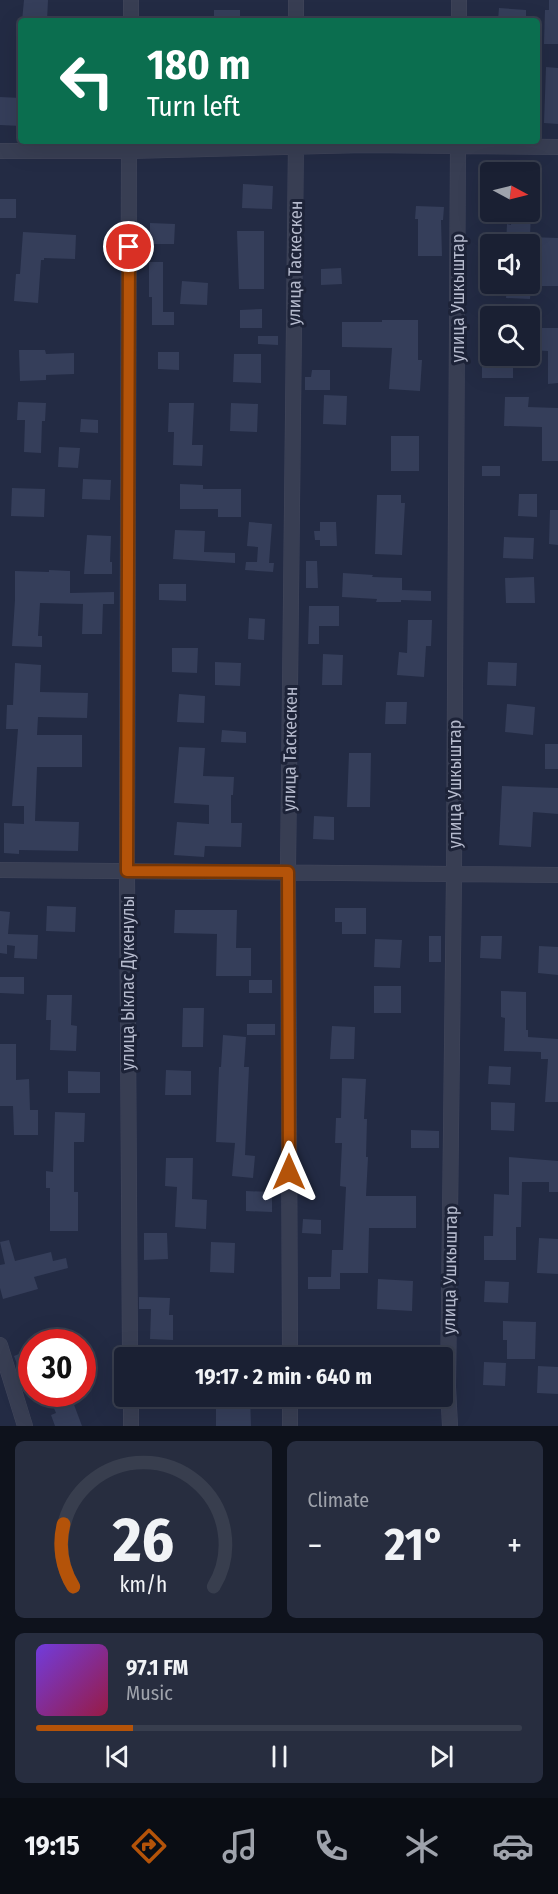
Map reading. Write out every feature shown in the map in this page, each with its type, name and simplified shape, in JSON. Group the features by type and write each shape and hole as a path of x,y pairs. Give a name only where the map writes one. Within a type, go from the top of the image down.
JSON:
{"street":[{"path":"131,0 131,18"},
{"path":"296,0 296,18"},
{"path":"459,0 459,18"},
{"name":"улица Таскескен","path":"290,1347 288,872 296,144"},
{"path":"0,151 129,146 411,144"},
{"name":"улица Ушкыштар","path":"450,1426 448,1387 454,874 458,144"},
{"path":"483,144 558,147"},
{"name":"улица Ыклас Дукенулы","path":"129,146 127,871 130,1347"},
{"path":"0,870 558,875"},
{"path":"0,1345 25,1426"},
{"path":"130,1407 131,1426"},
{"path":"290,1407 290,1426"}],"building":[{"path":"24,0 48,0 47,18 22,18"},
{"path":"549,0 558,0 558,44 544,44 545,10 549,10"},
{"path":"499,8 526,10 526,18 498,18"},
{"path":"214,10 240,10 240,18 214,18"},
{"path":"546,67 558,68 558,124 544,123"},
{"path":"0,97 18,98 18,126 0,125"},
{"path":"243,184 273,186 272,209 242,208"},
{"path":"0,199 16,199 16,218 0,218"},
{"path":"416,206 444,207 443,220 441,220 442,256 418,256"},
{"path":"511,222 531,222 530,234 506,234 507,224 511,225"},
{"path":"150,223 175,224 174,244 150,244"},
{"path":"237,231 264,231 264,289 239,289"},
{"path":"23,232 76,235 75,259 44,258 41,260 38,303 14,301 16,274 20,274"},
{"path":"540,237 558,238 558,286 540,286"},
{"path":"149,262 163,262 163,312 174,312 174,325 152,325"},
{"path":"341,268 342,284 321,285 321,269"},
{"path":"182,281 208,283 207,305 180,304"},
{"path":"506,294 530,294 530,299 506,298"},
{"path":"262,309 262,328 240,328 240,310"},
{"path":"382,320 418,320 418,360 422,360 420,391 389,389 392,348 342,347 342,322 382,322"},
{"path":"540,328 558,328 558,383 548,384 548,351 540,351"},
{"path":"258,336 278,336 278,345 258,344"},
{"path":"19,350 45,350 46,354 74,353 74,374 46,375 46,380 20,381"},
{"path":"158,352 179,352 179,370 158,369"},
{"path":"234,354 261,354 261,383 233,382"},
{"path":"482,366 513,366 513,378 482,378"},
{"path":"312,370 330,370 330,390 305,390 305,377 311,377"},
{"path":"324,395 347,396 346,425 323,424"},
{"path":"505,397 529,397 528,407 558,408 558,461 542,461 542,427 504,426"},
{"path":"18,402 46,403 45,421 42,421 41,453 24,452 25,420 17,420"},
{"path":"169,403 194,403 192,445 203,445 202,466 173,465 174,432 168,432"},
{"path":"231,403 258,404 257,432 230,431"},
{"path":"81,419 98,420 98,433 80,432"},
{"path":"391,436 419,436 419,471 391,471"},
{"path":"59,447 80,448 78,468 58,467"},
{"path":"482,466 500,466 500,476 482,476"},
{"path":"83,479 111,480 110,500 82,499"},
{"path":"180,484 203,485 203,489 241,489 241,517 218,517 218,509 180,509"},
{"path":"12,488 45,489 44,517 11,516"},
{"path":"519,494 537,494 537,517 518,516"},
{"path":"377,495 401,495 401,503 405,503 402,555 375,554"},
{"path":"550,510 558,510 558,545 549,544"},
{"path":"249,522 272,524 269,563 274,563 273,572 245,570 246,562 257,562 258,547 247,546"},
{"path":"320,522 336,522 337,546 320,546 320,540 315,540 314,531 320,531"},
{"path":"175,530 205,531 204,552 235,553 235,563 173,559"},
{"path":"87,535 111,536 112,574 84,574"},
{"path":"504,537 534,538 533,559 503,558"},
{"path":"306,561 317,561 318,588 306,588"},
{"path":"49,570 70,571 70,593 114,592 114,604 103,604 102,634 82,634 83,604 40,603 38,636 42,636 42,647 12,646 15,571 49,572"},
{"path":"343,573 402,578 402,590 431,591 431,601 376,602 377,599 342,597"},
{"path":"534,577 535,603 506,603 505,578"},
{"path":"159,584 186,584 186,601 159,600"},
{"path":"309,606 339,606 339,626 319,626 319,644 308,644"},
{"path":"249,618 265,619 264,640 248,639"},
{"path":"408,620 432,620 431,646 426,646 424,677 397,675 399,652 407,653"},
{"path":"172,648 198,648 197,673 172,672"},
{"path":"323,654 343,655 342,685 322,685"},
{"path":"215,662 241,663 240,686 215,685"},
{"path":"488,662 517,663 516,686 487,685"},
{"path":"15,663 41,665 40,692 88,693 87,718 38,717 37,735 82,735 82,767 37,767 35,821 79,822 78,851 19,850 19,854 4,853 4,823 24,824 24,806 12,806 18,729 6,729 7,705 13,705"},
{"path":"179,694 205,696 204,723 177,722"},
{"path":"386,702 407,702 406,724 385,724"},
{"path":"507,704 535,707 533,735 505,732"},
{"path":"222,730 246,732 246,743 221,742"},
{"path":"545,744 558,744 558,769 545,769"},
{"path":"179,747 205,748 203,776 234,777 233,795 231,795 231,823 242,823 241,847 205,846 204,857 174,855 177,822 209,824 209,805 174,803"},
{"path":"349,753 371,753 370,807 347,807"},
{"path":"502,786 558,788 558,814 533,812 531,847 499,845"},
{"path":"314,816 334,817 334,840 313,839"},
{"path":"47,906 76,907 75,932 46,931"},
{"path":"335,908 366,908 366,934 342,934 342,922 335,922"},
{"path":"175,910 237,910 236,948 251,948 251,976 216,976 217,934 174,933"},
{"path":"0,911 10,912 8,934 38,935 37,959 14,958 15,946 7,945 7,954 0,953"},
{"path":"429,936 441,936 441,962 429,962"},
{"path":"481,936 502,936 501,959 480,958"},
{"path":"375,939 402,940 400,968 374,967"},
{"path":"539,946 558,947 558,975 538,973"},
{"path":"0,977 24,977 24,994 0,993"},
{"path":"249,980 272,980 272,993 249,993"},
{"path":"374,986 401,986 401,1013 374,1013"},
{"path":"501,991 526,992 528,1037 558,1039 558,1102 545,1102 548,1059 541,1059 541,1052 504,1051 505,1018 501,1017"},
{"path":"47,995 72,995 71,1025 77,1026 76,1051 50,1050 51,1020 46,1020"},
{"path":"183,1008 204,1008 203,1047 182,1047"},
{"path":"247,1024 275,1024 275,1035 247,1035"},
{"path":"332,1026 355,1027 354,1059 330,1059"},
{"path":"223,1035 246,1037 244,1067 249,1067 245,1155 255,1156 253,1178 232,1176 235,1143 216,1142 219,1067 221,1067"},
{"path":"0,1044 16,1044 16,1080 29,1079 30,1110 38,1110 38,1135 14,1135 13,1106 0,1106"},
{"path":"489,1066 511,1067 510,1085 488,1084"},
{"path":"166,1070 191,1071 191,1095 165,1095"},
{"path":"68,1071 100,1072 100,1093 68,1093"},
{"path":"342,1078 366,1079 364,1119 367,1119 366,1157 368,1157 366,1196 416,1196 416,1228 369,1228 368,1273 340,1273 340,1289 308,1289 308,1277 331,1277 332,1250 343,1250 346,1187 340,1186 342,1143 335,1143 336,1118 341,1118"},
{"path":"491,1102 515,1103 514,1131 491,1130"},
{"path":"55,1112 85,1113 84,1142 74,1142 74,1192 78,1192 78,1231 50,1231 50,1188 46,1188 46,1171 53,1172"},
{"path":"411,1130 439,1131 439,1148 411,1148"},
{"path":"509,1157 558,1161 558,1192 549,1192 549,1182 522,1182 521,1227 516,1227 516,1260 484,1260 484,1236 493,1236 494,1194 509,1195"},
{"path":"166,1158 193,1158 192,1199 207,1200 206,1229 175,1227 177,1187 165,1186"},
{"path":"246,1191 272,1192 272,1212 246,1211"},
{"path":"303,1219 321,1220 321,1234 302,1233"},
{"path":"144,1233 167,1233 168,1259 144,1260"},
{"path":"539,1238 558,1239 558,1274 537,1273"},
{"path":"9,1240 15,1261 51,1252 53,1261 66,1258 68,1268 34,1277 38,1289 3,1299 0,1288 0,1265 5,1264 0,1242"},
{"path":"211,1242 235,1243 234,1273 210,1272"},
{"path":"378,1279 413,1281 412,1311 377,1309"},
{"path":"485,1281 509,1282 508,1303 484,1302"},
{"path":"139,1297 170,1298 169,1315 173,1315 173,1340 150,1339 151,1309 139,1309"},
{"path":"503,1321 536,1322 535,1359 507,1359 507,1340 503,1340"},
{"path":"18,1354 18,1366 14,1356"},
{"path":"484,1362 506,1363 505,1386 483,1385"},
{"path":"538,1366 558,1367 558,1394 537,1393"},
{"path":"53,1407 75,1407 82,1426 55,1426 51,1415 56,1413"},
{"path":"250,1407 251,1426 216,1426 216,1408"}],"route":[{"path":"129,247 127,871 288,872 289,1172"}]}
